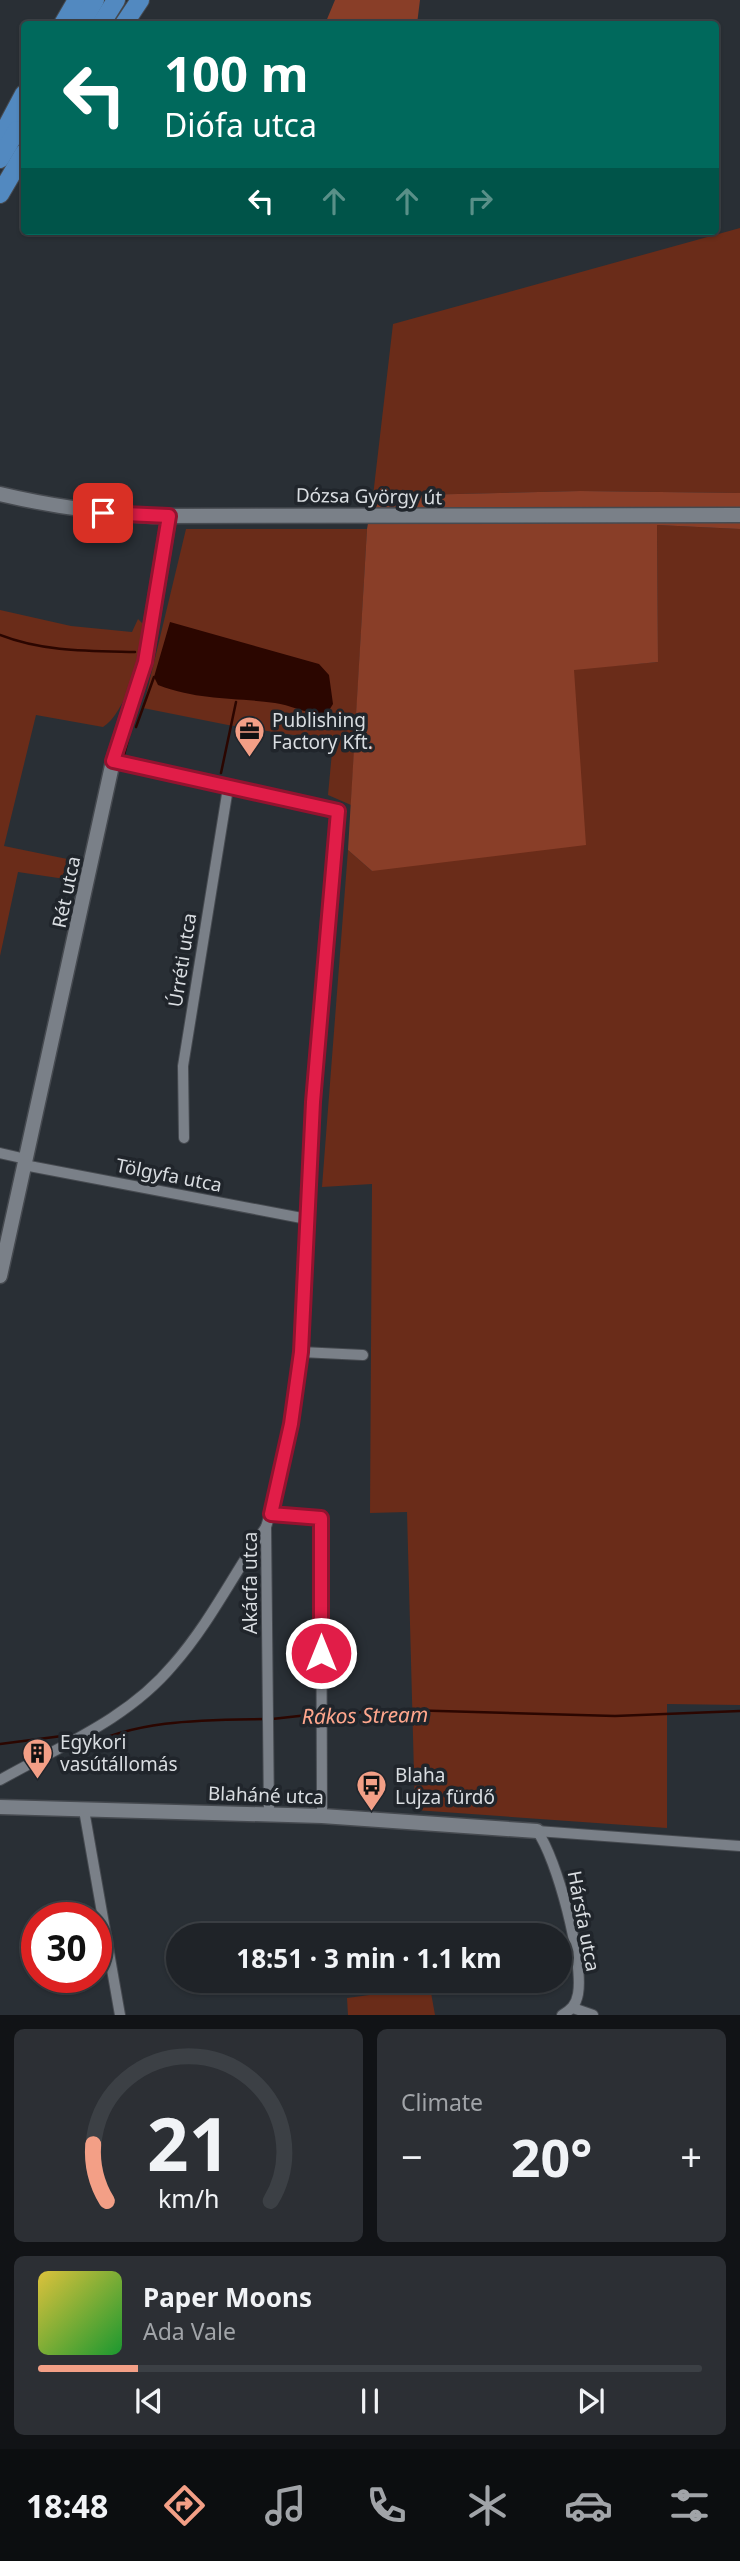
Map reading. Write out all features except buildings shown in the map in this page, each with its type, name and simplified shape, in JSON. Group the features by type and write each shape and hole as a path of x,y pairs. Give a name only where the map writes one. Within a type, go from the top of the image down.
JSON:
{"highway":[{"path":"65,21 77,0"},
{"path":"83,21 96,0"},
{"path":"103,21 116,0"},
{"path":"126,21 140,0"},
{"path":"0,139 21,100"},
{"path":"0,159 21,123"},
{"path":"0,194 21,158"},
{"path":"0,210 21,178"}],"street":[{"name":"Dózsa György út","path":"0,494 45,505 103,513 169,516 740,515"},
{"name":"Rét utca","path":"0,1276 113,761 145,662 169,516"},
{"path":"113,761 228,788"},
{"name":"Akácfa utca","path":"228,788 338,811 313,1102 301,1352 289,1434 266,1527 268,1815"},
{"name":"Úrréti utca","path":"184,1138 183,1066 228,788"},
{"name":"Tölgyfa utca","path":"0,1153 25,1162 307,1219"},
{"path":"301,1352 363,1356"},
{"path":"271,1514 321,1518 322,1816"},
{"path":"0,1780 73,1743 126,1708 172,1667 199,1632 266,1527"},
{"name":"Blaháné utca","path":"0,1807 322,1816 740,1846"},
{"path":"84,1810 120,2015"},
{"name":"Hársfa utca","path":"537,1831 551,1853 568,1915 579,1989 573,2008"},
{"path":"562,2015 573,2008 593,2015"}],"shaded area":[{"path":"335,0 420,0 417,21 326,21"},
{"path":"740,228 740,493 580,491 373,496 393,324"},
{"path":"580,491 740,493 740,529 657,525 658,662 574,670 586,845 372,871 348,850 367,529 373,496"},
{"path":"657,525 740,529 740,1705 667,1704 667,1828 415,1810 407,1512 370,1513 372,1184 322,1187 348,850 372,871 574,669 658,662"},
{"path":"186,529 367,529 351,805 328,795 333,741 228,725 143,708"},
{"path":"0,610 71,626 132,632 138,619 146,627 125,698 111,720 103,727 36,715 4,846 72,860 65,879 18,872 0,956"},
{"path":"170,622 319,664 329,675 333,704 328,712 315,713 275,703 188,694 158,685 154,677"},
{"path":"385,1993 431,1993 435,2015 348,2015 347,1998"}],"waterway":[{"path":"0,635 49,648 135,652"},
{"path":"136,727 154,677"},
{"path":"221,773 236,702"},
{"path":"124,755 129,736"},
{"name":"Rákos Stream","path":"324,1714 405,1710 615,1716 740,1711"},
{"name":"Rákos Stream","path":"272,1719 317,1714"},
{"name":"Rákos Stream","path":"75,1745 82,1748 103,1738 148,1726 265,1719"},
{"name":"Rákos Stream","path":"0,1744 62,1736 71,1739"}],"place":[{"name":"Publishing Factory Kft.","path":"249,758"},
{"name":"Egykori vasútállomás","path":"37,1780"},
{"name":"Blaha Lujza fürdő","path":"372,1813"}],"route":[{"path":"103,513 169,516 145,662 113,761 338,811 313,1102 301,1352 282,1474 271,1514 321,1518 321,1653"}]}
